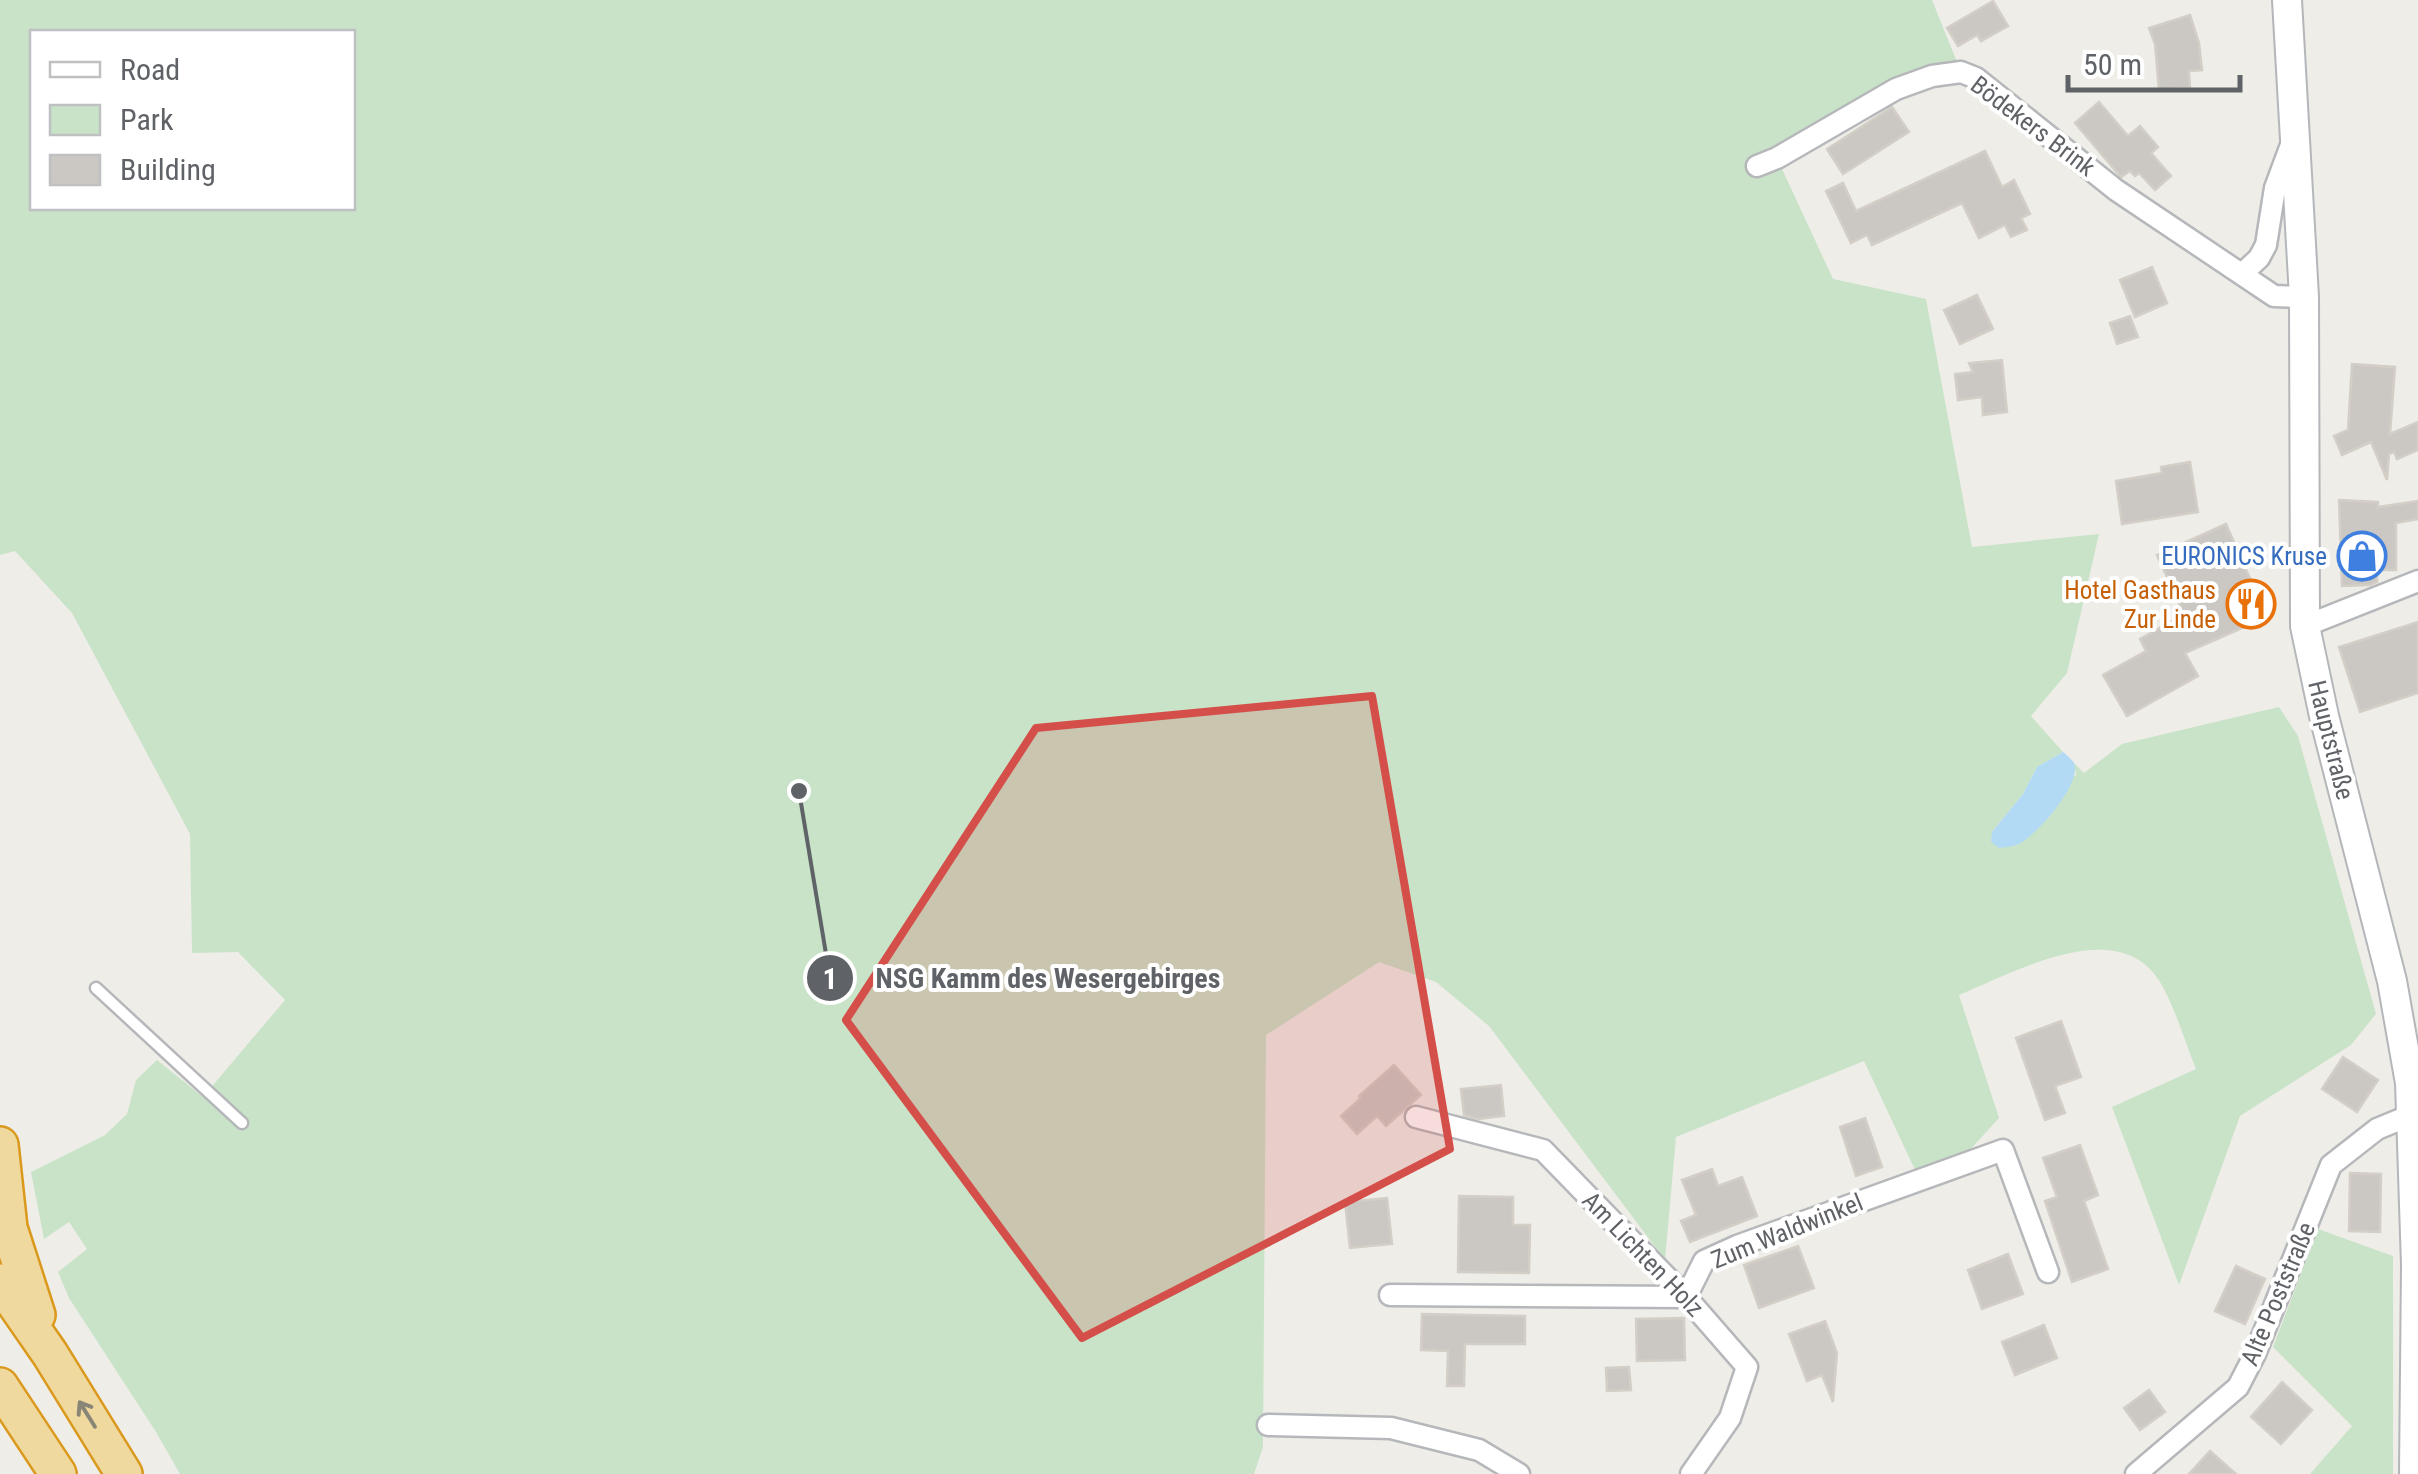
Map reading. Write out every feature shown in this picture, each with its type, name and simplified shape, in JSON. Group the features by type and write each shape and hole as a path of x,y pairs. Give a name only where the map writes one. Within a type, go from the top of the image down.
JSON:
{"highway":[{"path":"0,1145 9,1228 50,1354"},
{"path":"0,1282 124,1474"},
{"path":"0,1386 58,1474"}],"main road":[{"name":"Hauptstraße","path":"2287,0 2304,297 2305,626 2414,1082 2414,1474"}],"street":[{"name":"Bödekers Brink","path":"1757,166 1896,89 1932,76 1961,72 1976,78 2116,190 2274,296 2304,297"},
{"path":"2242,274 2260,258 2266,245 2275,188 2296,134"},
{"path":"2305,626 2418,580"},
{"name":"Alte Poststraße","path":"2136,1474 2238,1387 2331,1165 2377,1129 2411,1115"},
{"name":"Am Lichten Holz","path":"1416,1117 1543,1150 1686,1297 1747,1367 1730,1418 1691,1474"},
{"name":"Zum Waldwinkel","path":"1686,1297 1704,1261 2003,1150 2048,1272"},
{"path":"1390,1295 1686,1297"},
{"path":"1268,1426 1391,1428 1479,1450 1519,1474"}],"lane":[{"path":"96,988 242,1123"}],"highlighted area":[{"path":"1372,696 1450,1149 1082,1338 846,1020 1036,728"}],"green space":[{"path":"0,0 1932,0 1961,72 1921,70 1777,158 1833,279 1926,299 1972,547 2099,534 2067,673 2031,716 2063,752 2037,767 2023,794 1992,832 2076,775 2074,763 2084,773 2122,744 2279,707 2298,736 2376,1014 2351,1045 2240,1116 2179,1285 2112,1107 2196,1069 2160,982 2142,962 2118,952 2092,950 2035,963 1959,995 1999,1118 1968,1152 1916,1172 1864,1061 1676,1137 1665,1260 1489,1026 1436,982 1379,962 1266,1035 1263,1447 1254,1474 180,1474 69,1298 58,1272 87,1249 69,1222 44,1239 31,1172 105,1135 127,1114 136,1080 157,1060 203,1097 285,1000 238,952 192,953 190,834 72,613 15,551 0,555"},
{"path":"2318,1229 2393,1256 2393,1474 2310,1474 2352,1426 2273,1347"}],"water":[{"path":"2063,752 2074,762 2075,772 2064,796 2045,822 2024,841 1999,848 1991,842 1992,832 2023,794 2037,767"}],"building":[{"path":"1993,1 2008,26 1981,41 1977,35 1958,46 1947,28"},
{"path":"2190,15 2202,70 2189,71 2190,88 2159,90 2155,44 2149,28"},
{"path":"2099,102 2128,136 2140,126 2158,147 2151,153 2171,176 2155,190 2139,173 2135,176 2130,171 2121,177 2075,123"},
{"path":"1892,107 1909,132 1843,174 1827,149"},
{"path":"1985,151 2002,187 2014,180 2030,214 2021,218 2027,230 2011,237 2005,225 1979,238 1962,203 1872,245 1867,235 1851,243 1826,191 1843,183 1856,211"},
{"path":"2152,267 2167,303 2135,317 2120,280"},
{"path":"1977,295 1993,329 1960,344 1944,310"},
{"path":"2130,316 2138,337 2117,344 2110,323"},
{"path":"2002,360 2007,412 1983,415 1982,397 1958,400 1955,374 1973,372 1969,363"},
{"path":"2352,364 2395,367 2390,434 2418,422 2418,450 2397,459 2394,452 2389,454 2387,480 2371,442 2342,455 2334,436 2348,430"},
{"path":"2190,462 2198,512 2122,524 2116,481 2162,473 2161,467"},
{"path":"2339,500 2378,502 2378,507 2418,501 2418,519 2396,523 2396,570 2377,570 2377,582 2370,585 2342,586"},
{"path":"2226,524 2267,617 2185,653 2198,676 2127,716 2103,675 2146,651 2140,639 2184,614 2157,555"},
{"path":"2418,622 2418,693 2360,712 2339,647"},
{"path":"2061,1021 2081,1077 2055,1086 2065,1113 2045,1120 2016,1038"},
{"path":"2343,1057 2378,1080 2357,1112 2322,1089"},
{"path":"1394,1065 1421,1095 1386,1126 1377,1116 1357,1134 1341,1116"},
{"path":"1501,1085 1504,1116 1478,1119 1464,1115 1461,1089"},
{"path":"1865,1118 1882,1167 1856,1176 1840,1127"},
{"path":"2080,1145 2098,1195 2084,1201 2108,1269 2072,1282 2045,1201 2057,1197 2043,1158"},
{"path":"1712,1169 1718,1186 1742,1177 1757,1216 1690,1242 1681,1221 1696,1215 1682,1180"},
{"path":"2350,1173 2381,1174 2380,1232 2349,1231"},
{"path":"1459,1196 1513,1197 1513,1225 1530,1225 1529,1273 1458,1272"},
{"path":"1387,1198 1392,1244 1350,1248 1345,1202"},
{"path":"1798,1246 1814,1288 1759,1308 1744,1265"},
{"path":"2008,1254 2023,1294 1982,1309 1968,1270"},
{"path":"2236,1266 2265,1279 2245,1324 2215,1311"},
{"path":"1422,1314 1525,1316 1525,1344 1465,1344 1464,1386 1447,1386 1448,1351 1421,1350"},
{"path":"1684,1318 1685,1360 1637,1361 1636,1319"},
{"path":"1825,1321 1837,1353 1833,1402 1822,1375 1807,1381 1789,1334"},
{"path":"2044,1325 2057,1358 2015,1375 2002,1342"},
{"path":"1629,1367 1631,1390 1607,1391 1606,1368"},
{"path":"2282,1382 2312,1410 2281,1444 2251,1417"},
{"path":"2149,1390 2165,1412 2140,1430 2124,1408"},
{"path":"2210,1451 2236,1474 2189,1474"}],"place":[{"name":"EURONICS Kruse","path":"2362,556"},
{"name":"Hotel Gasthaus Zur Linde","path":"2251,604"},
{"name":"NSG Kamm des Wesergebirges","path":"799,791"}]}
